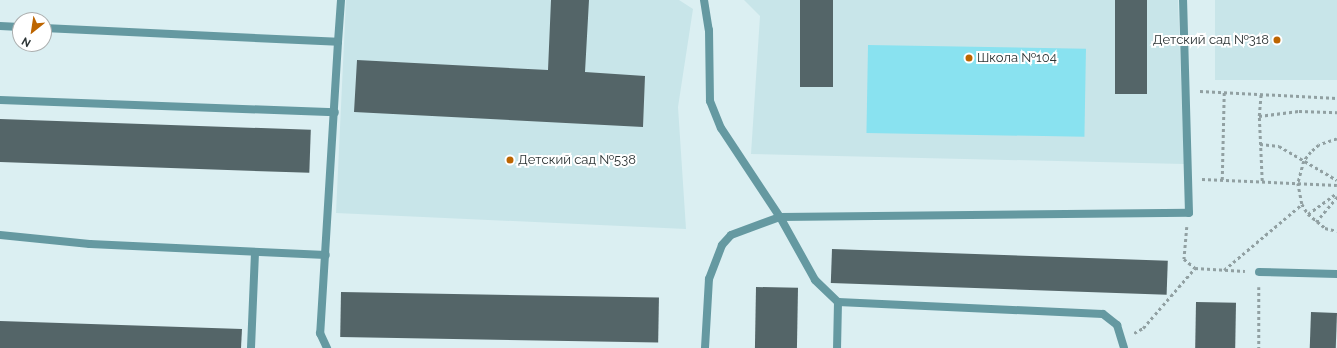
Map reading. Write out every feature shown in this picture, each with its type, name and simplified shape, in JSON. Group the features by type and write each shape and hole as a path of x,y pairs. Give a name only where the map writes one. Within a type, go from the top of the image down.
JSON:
{"street":[{"path":"323,347 320,333 341,0"},
{"path":"704,0 709,30 710,101 721,128 780,217 815,280 838,302 1103,314 1111,318 1122,334 1124,348"},
{"path":"705,348 709,279 722,244 731,234 780,217 1189,213 1183,0"},
{"path":"0,26 12,27"},
{"path":"52,28 338,42"},
{"path":"0,100 335,112"},
{"path":"0,235 90,244 326,255"},
{"path":"251,348 255,252"},
{"path":"1259,272 1337,274"},
{"path":"837,348 838,302"}],"path":[{"path":"1185,91 1337,98"},
{"path":"1222,180 1224,92"},
{"path":"1261,94 1260,144 1262,181"},
{"path":"1260,116 1299,111 1337,112"},
{"path":"1337,138 1319,145 1304,162 1298,183 1302,204 1308,214 1316,222 1337,231"},
{"path":"1260,144 1279,146 1337,180"},
{"path":"1188,178 1337,185"},
{"path":"1308,214 1337,193"},
{"path":"1316,222 1337,197"},
{"path":"1224,270 1302,204"},
{"path":"1189,213 1184,259 1195,268 1259,272 1259,348"},
{"path":"1122,334 1143,328 1195,268"}],"shaded area":[{"name":"Детский сад №538","path":"346,0 679,0 693,9 678,107 686,229 336,213"},
{"name":"Школа №104","path":"744,0 1178,0 1184,164 751,154 760,16"},
{"name":"Детский сад №318","path":"1215,0 1337,0 1337,80 1215,80"},
{"path":"868,45 1086,49 1084,137 866,133"}],"building":[{"path":"551,0 589,0 585,72 645,76 643,127 354,112 357,60 548,70"},
{"path":"800,0 833,0 833,87 800,87"},
{"path":"1115,0 1147,0 1147,94 1115,94"},
{"path":"0,119 311,130 309,173 0,162"},
{"path":"832,249 1168,261 1167,295 831,283"},
{"path":"756,287 798,288 797,348 755,348"},
{"path":"341,292 659,298 658,343 340,337"},
{"path":"1196,302 1236,303 1235,348 1195,348"},
{"path":"1311,312 1337,313 1336,348 1310,348"},
{"path":"0,321 242,329 241,348 0,348"}],"place":[{"name":"Детский сад №318","path":"1277,40"},
{"name":"Школа №104","path":"969,58"},
{"name":"Детский сад №538","path":"510,160"}]}
